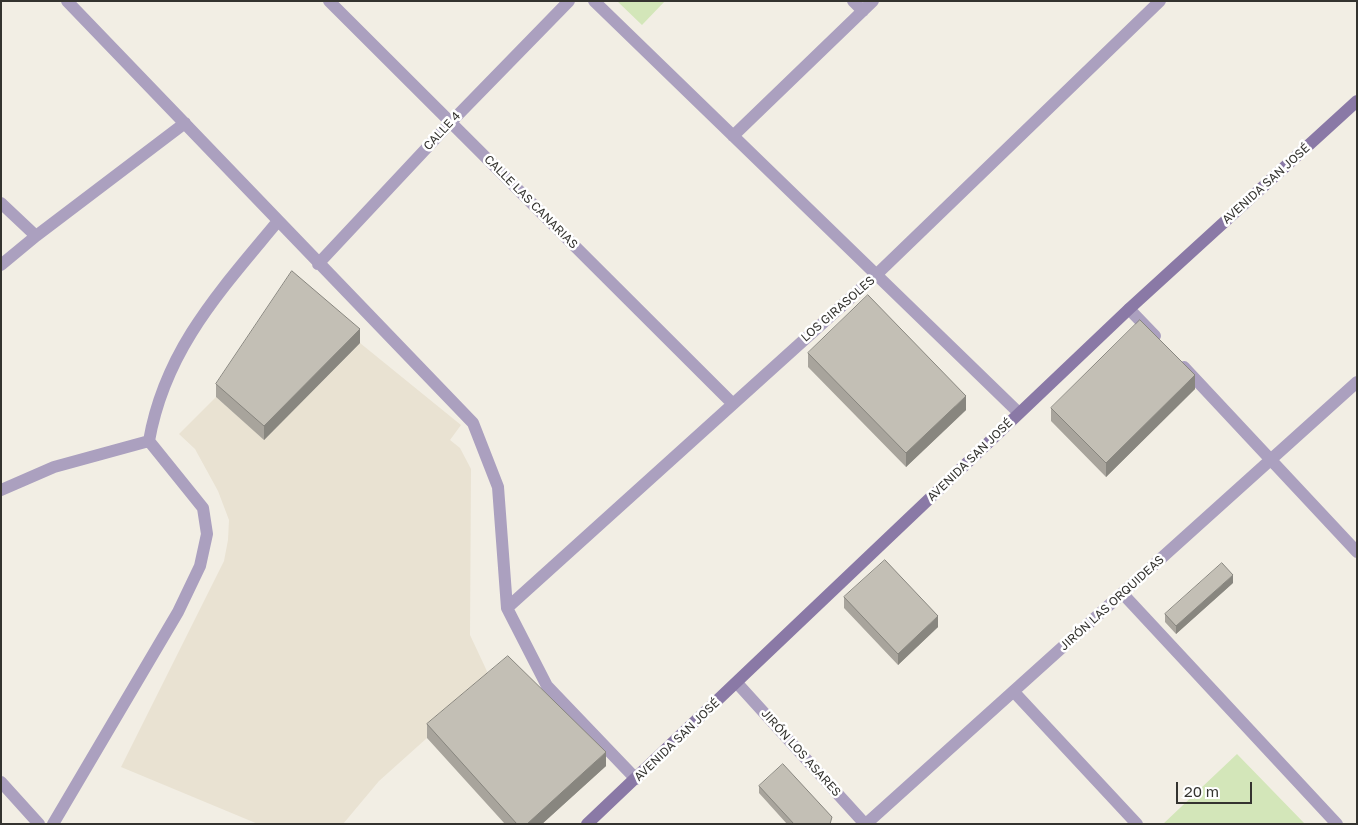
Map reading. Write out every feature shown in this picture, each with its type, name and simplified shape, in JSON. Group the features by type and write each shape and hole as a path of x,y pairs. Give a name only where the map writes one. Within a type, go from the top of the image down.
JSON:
{"street":[{"path":"67,1 473,423 498,486 506,608 547,686 636,779"},
{"name":"CALLE LAS CANARIAS","path":"329,1 732,402"},
{"name":"CALLE 4","path":"318,264 450,122 569,1"},
{"path":"594,1 1020,413"},
{"path":"853,1 863,12"},
{"path":"733,136 874,1"},
{"name":"LOS GIRASOLES","path":"506,608 732,402 876,275 1151,4"},
{"name":"AVENIDA SAN JOSÉ","path":"587,824 1129,309 1357,101"},
{"path":"1,265 36,236 185,123"},
{"path":"1,203 36,236"},
{"path":"53,824 178,612 200,566 207,534 203,508 149,441 155,410 178,355 206,309 278,221"},
{"path":"1129,309 1163,345"},
{"path":"1177,359 1357,552"},
{"name":"JIRÓN LAS ORQUIDEAS","path":"866,824 1357,382"},
{"path":"1,490 54,467 149,441"},
{"path":"1123,594 1337,824"},
{"name":"JIRÓN LOS ASARES","path":"736,683 866,824"},
{"path":"1014,692 1137,824"},
{"path":"1,782 39,824"}],"shaded area":[{"path":"360,343 461,425 450,440 460,448 471,469 470,635 493,684 427,738 379,781 343,824 258,824 121,767 224,561 228,540 229,520 218,491 195,449 179,434 216,397 264,439"}],"green space":[{"path":"617,1 665,1 642,25"},
{"path":"1237,754 1305,824 1163,824"}],"building":[{"path":"292,271 360,329 264,426 216,384"},
{"path":"868,295 966,396 906,453 808,353"},
{"path":"1140,320 1195,375 1106,463 1051,408"},
{"path":"885,560 938,616 898,654 844,597"},
{"path":"1222,563 1233,575 1176,626 1165,614"},
{"path":"508,656 606,752 527,824 517,824 427,724"},
{"path":"783,764 832,817 830,824 794,824 759,786"}]}
